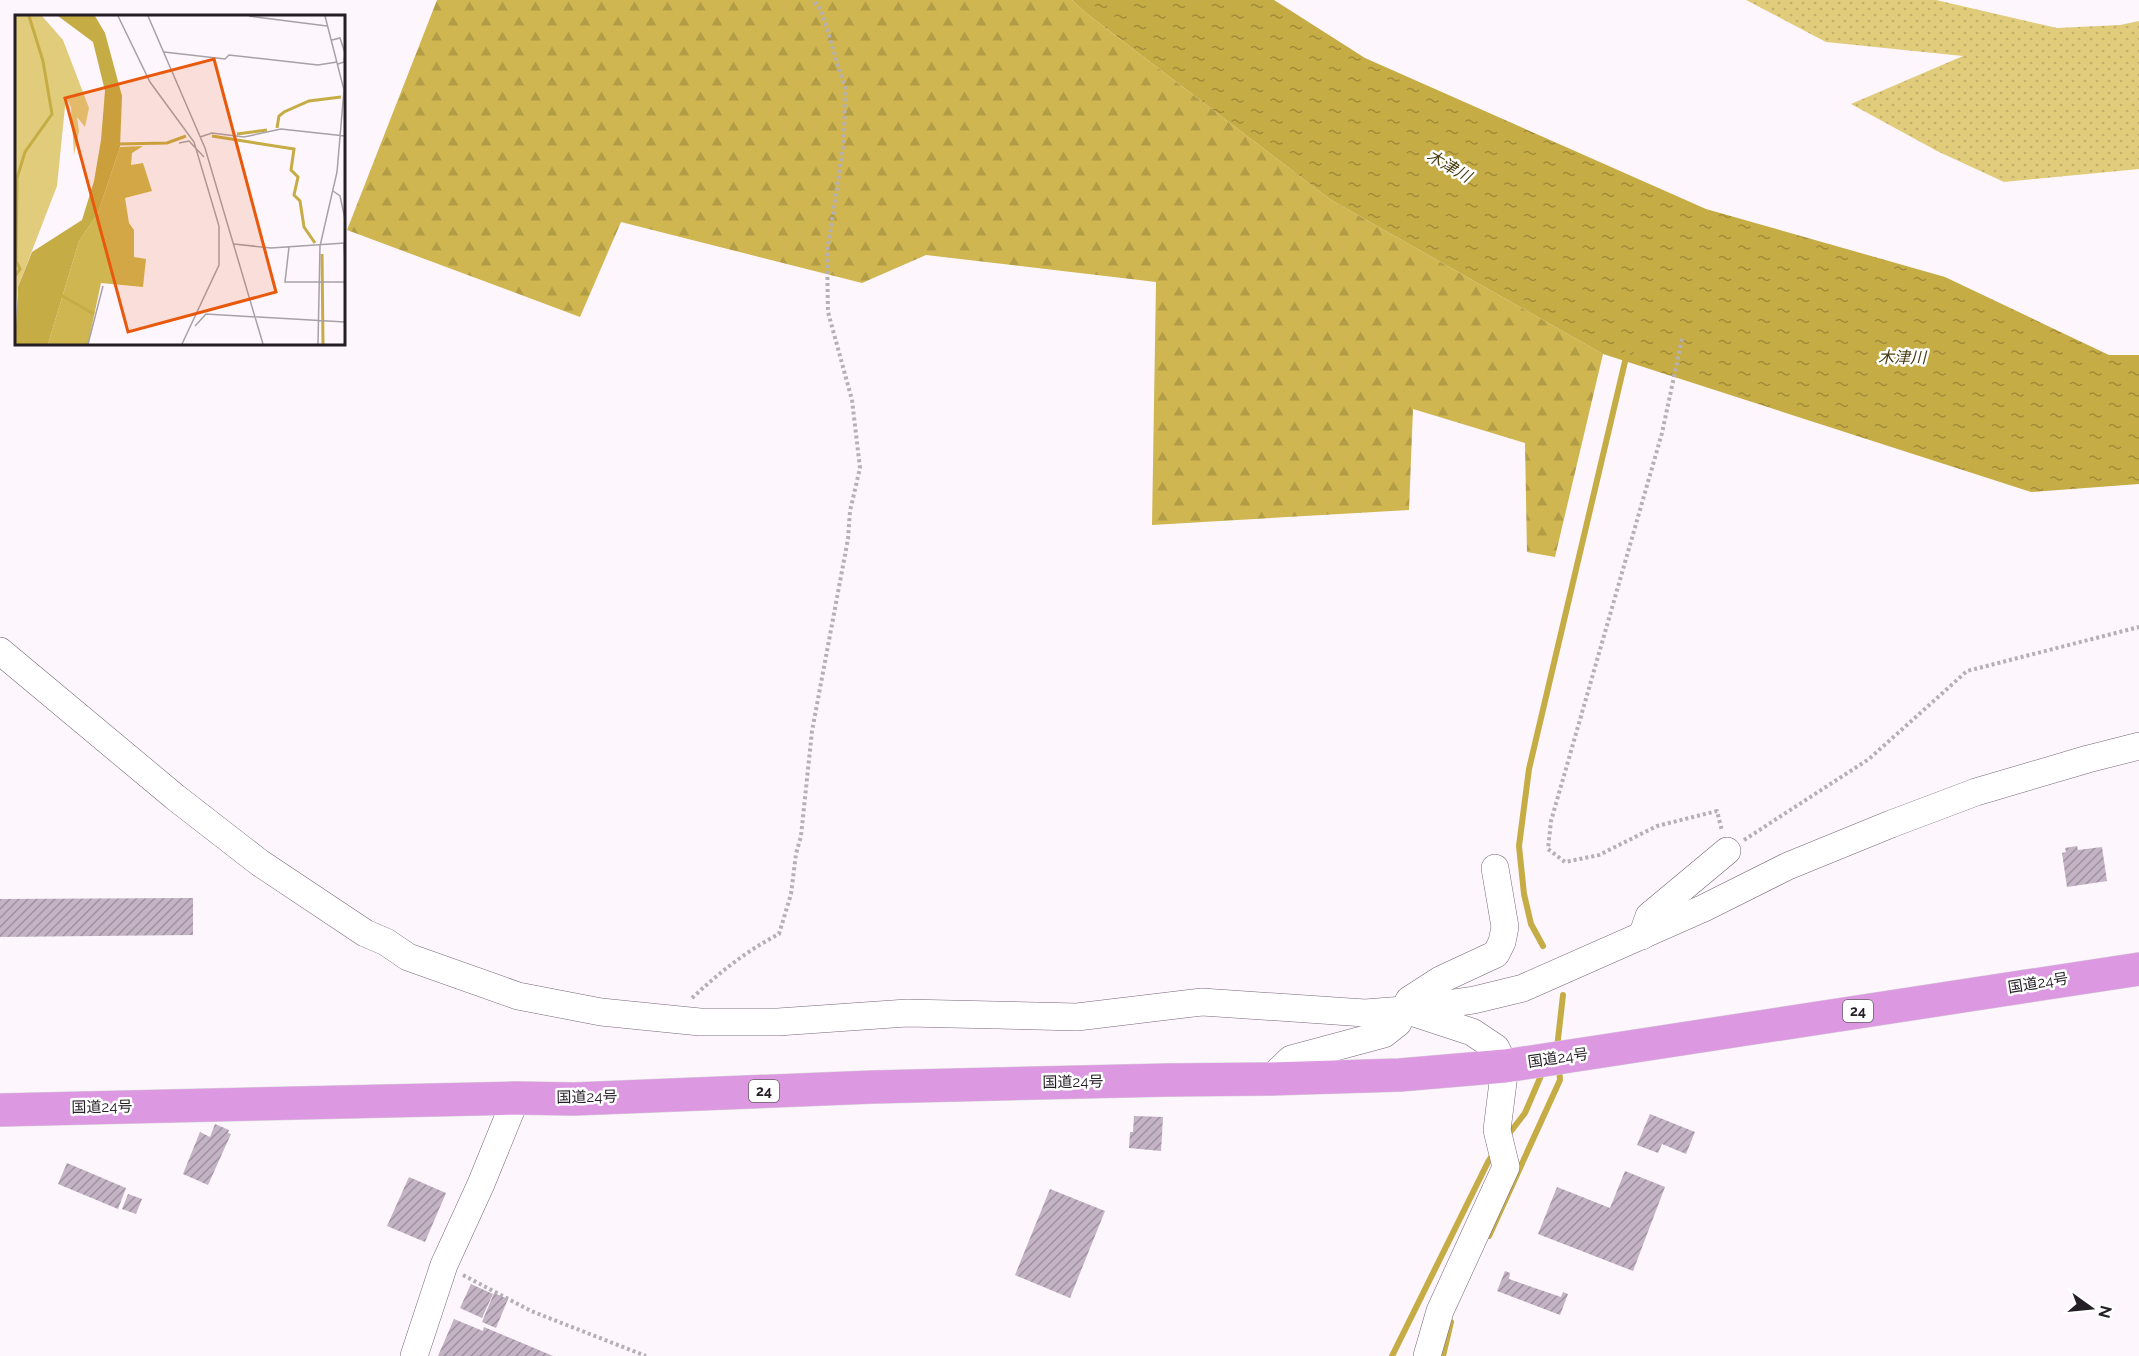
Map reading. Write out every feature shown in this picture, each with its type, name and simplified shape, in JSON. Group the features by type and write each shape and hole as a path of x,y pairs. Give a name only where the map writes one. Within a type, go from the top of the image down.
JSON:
{"highway":[{"name":"国道24号","path":"0,1110 516,1098 574,1099 873,1087 1400,1075 1516,1064 2139,969"}],"street":[{"path":"0,651 175,797 260,863 365,933 386,942 408,957 518,996 601,1012 700,1022 778,1022 907,1013 1077,1017 1202,1002 1365,1013 1474,1000 1522,988 1704,908 1788,866 1923,812 1976,792 2088,759 2139,747"},
{"path":"1642,936 1649,916 1727,851"},
{"path":"1270,1079 1291,1059 1384,1034 1398,1023 1409,1000 1440,980 1496,954 1502,942 1505,927 1495,868"},
{"path":"1404,1010 1472,1032 1516,1064 1497,1130 1506,1167 1440,1311 1427,1356"},
{"path":"414,1356 444,1265 481,1184 516,1098"}],"path":[{"path":"670,1019 720,972 752,948 778,934 791,894 796,854 801,836 812,731 849,539 850,511 860,468 852,400 828,312 827,254 844,141 845,88 821,10 813,0"},
{"path":"1682,339 1662,433 1551,820 1548,849 1565,862 1599,855 1657,826 1717,811 1727,851 1869,759 1967,671 2139,627"},
{"path":"444,1265 531,1311 646,1356"}],"shaded area":[{"path":"1746,0 1936,0 2057,28 2120,25 2139,21 2139,169 2004,182 1937,151 1851,104 1963,56 1826,42"}],"green space":[{"path":"437,0 1072,0 1331,200 1603,354 1555,557 1527,552 1525,443 1413,409 1409,510 1152,525 1156,282 926,255 862,283 621,222 580,317 347,230"}],"water":[{"name":"木津川","path":"1072,0 1274,0 1365,58 1706,209 1945,277 2109,355 2139,355 2139,484 2031,492 1603,354 1331,200"}],"building":[{"path":"2077,846 2078,850 2102,847 2107,881 2067,887 2062,853 2066,852 2065,848"},
{"path":"193,898 193,935 0,937 0,899"},
{"path":"1650,1114 1695,1132 1686,1154 1662,1144 1658,1153 1637,1145"},
{"path":"1134,1116 1163,1117 1161,1151 1129,1148"},
{"path":"215,1124 229,1130 228,1133 231,1134 208,1185 183,1174 200,1132 210,1137"},
{"path":"67,1163 126,1188 118,1209 58,1184"},
{"path":"1625,1171 1665,1187 1633,1271 1538,1234 1557,1187 1610,1208"},
{"path":"409,1177 446,1193 425,1242 387,1226"},
{"path":"1050,1189 1105,1211 1070,1298 1015,1275"},
{"path":"128,1194 142,1199 136,1214 122,1209"},
{"path":"1505,1271 1510,1273 1509,1279 1561,1297 1563,1292 1568,1294 1560,1315 1497,1291"},
{"path":"471,1284 493,1294 482,1318 460,1308"},
{"path":"494,1293 508,1299 496,1328 482,1322"},
{"path":"454,1319 483,1331 484,1327 553,1356 438,1356"}],"waterway":[{"path":"1543,946 1531,924 1524,894 1519,846 1529,769 1627,353"},
{"path":"1557,1048 1563,995"},
{"path":"1489,1236 1560,1080 1559,1067"},
{"path":"1508,1135 1525,1113 1543,1071"},
{"path":"1392,1356 1494,1153"},
{"path":"1443,1356 1451,1322"}]}
